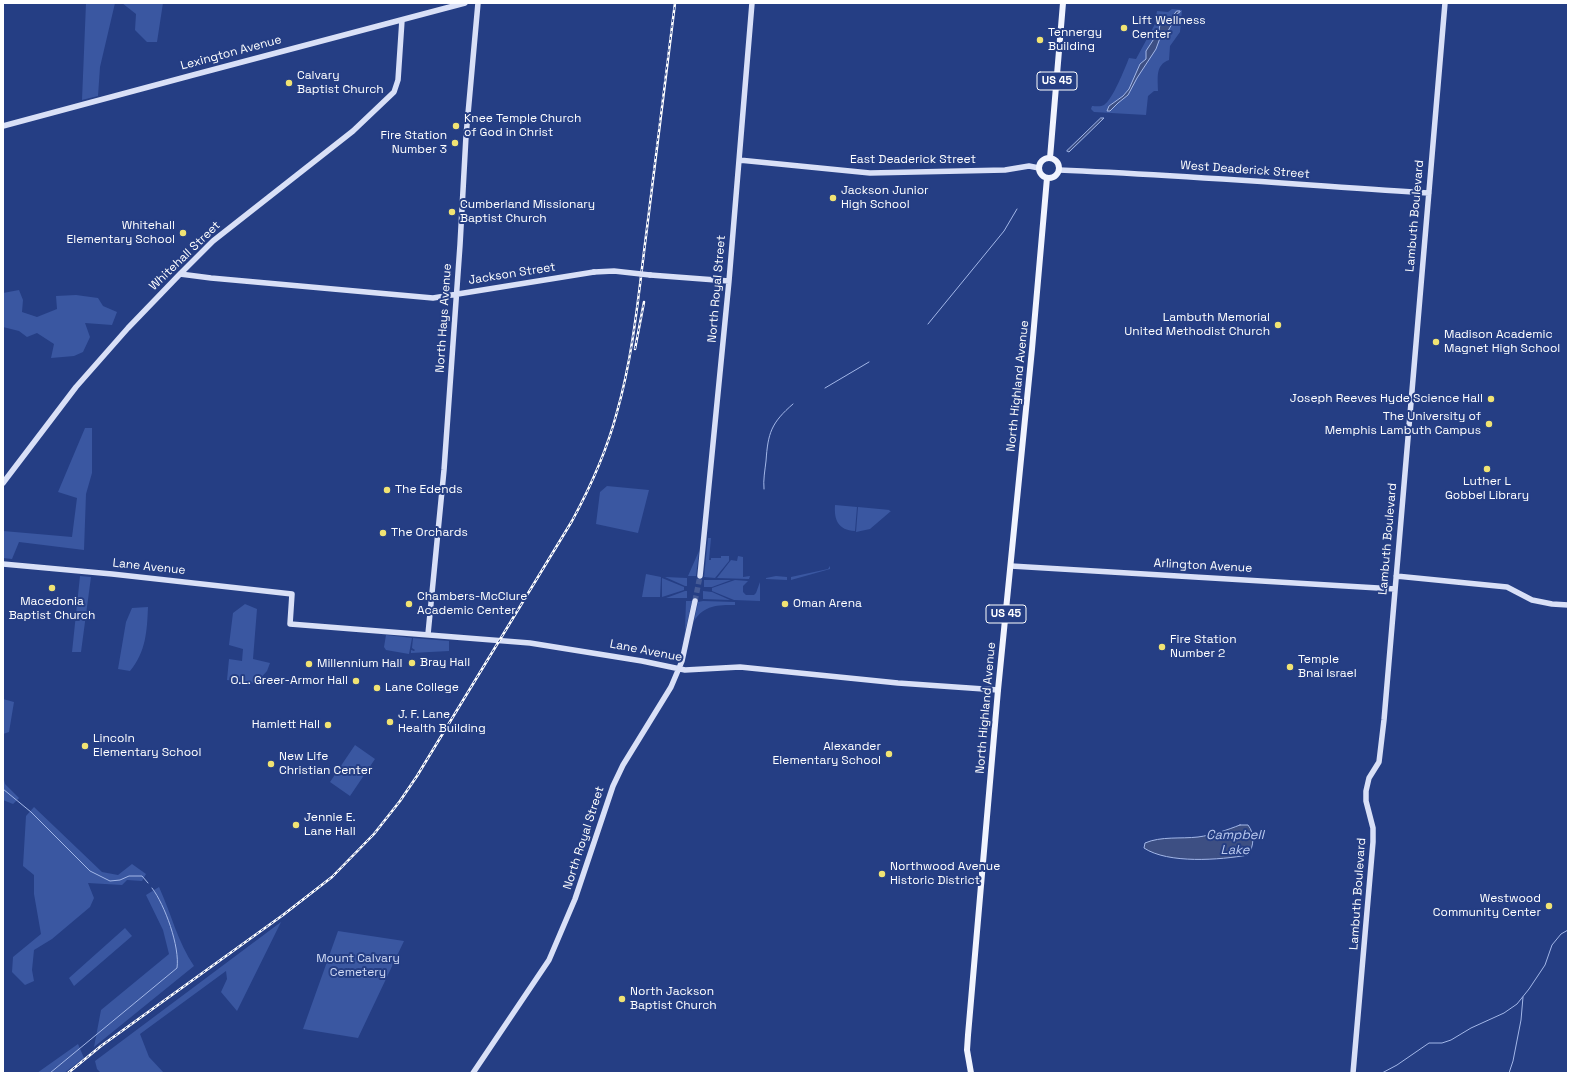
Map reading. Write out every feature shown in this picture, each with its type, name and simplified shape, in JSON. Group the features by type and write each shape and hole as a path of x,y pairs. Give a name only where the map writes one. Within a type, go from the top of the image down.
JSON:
{"main road":[{"name":"US 45","path":"1050,158 1063,3"},
{"path":"1050,158 1056,161 1059,170 1056,175 1047,178 1042,175 1039,168 1041,162 1050,158"},
{"name":"North Highland Avenue","path":"971,1073 967,1050 998,690 1032,349 1047,178"}],"street":[{"name":"Lexington Avenue","path":"3,126 465,3"},
{"name":"North Hays Avenue","path":"428,634 444,470 466,136 478,3"},
{"name":"North Royal Street","path":"700,576 729,281 752,3"},
{"name":"Lambuth Boulevard","path":"1353,1073 1373,842 1373,828 1366,801 1366,791 1368,778 1377,766 1380,755 1445,3"},
{"name":"Whitehall Street","path":"3,483 76,387 128,328 213,241 353,131 394,92 398,80 402,20"},
{"name":"East Deaderick Street","path":"739,160 870,173 1005,170 1029,166 1039,168"},
{"name":"West Deaderick Street","path":"1059,170 1166,175 1429,193"},
{"name":"Jackson Street","path":"180,274 433,298 594,272 614,271 729,281"},
{"name":"Lane Avenue","path":"3,564 112,574 292,594 290,624 428,634 533,644 642,661 679,669 696,670 737,667 898,683 998,690"},
{"name":"Arlington Avenue","path":"1011,566 1395,589"},
{"path":"1396,576 1507,587 1532,600 1552,604 1568,605"},
{"name":"North Royal Street","path":"473,1073 549,960 575,899 613,786 623,765 671,687 679,669 695,601"}],"green space":[{"path":"86,3 115,3 100,67 98,96 82,100"},
{"path":"122,3 163,3 157,42 147,42 135,30 136,14"},
{"path":"1172,9 1182,10 1180,32 1170,46 1169,60 1161,65 1159,69 1158,91 1154,91 1148,96 1146,115 1094,112 1091,109 1092,106 1104,105 1111,97 1129,58 1136,59 1155,24 1157,11 1168,12"},
{"path":"19,290 23,300 22,312 37,317 57,309 56,296 76,295 98,298 103,306 117,312 112,325 85,323 90,337 83,352 74,356 51,358 54,344 37,333 27,337 19,331 3,327 3,293"},
{"path":"85,428 92,428 92,473 86,494 84,550 19,542 12,559 3,558 3,531 72,537 77,498 58,492"},
{"path":"607,486 649,490 638,533 596,524 600,492"},
{"path":"835,505 857,507 855,531 845,529 838,523 835,515"},
{"path":"858,507 891,511 870,529 856,532"},
{"path":"708,538 711,538 709,560 711,560 711,558 721,558 721,556 729,556 729,561 715,578 704,577"},
{"path":"699,551 696,576 688,576"},
{"path":"738,556 743,557 743,577 750,576 749,579 717,578 731,560 737,561"},
{"path":"830,566 830,569 791,580 791,577 828,569"},
{"path":"646,574 661,577 660,597 642,597"},
{"path":"80,576 91,577 81,652 72,652"},
{"path":"776,576 787,577 787,580 766,579"},
{"path":"665,577 687,578 687,586 685,586"},
{"path":"662,578 684,587 684,590 662,597"},
{"path":"704,580 731,580 712,587 704,587"},
{"path":"735,580 748,581 743,586 743,592 746,595 754,595 760,582 760,601 734,600 712,591 712,588"},
{"path":"687,591 687,598 666,598"},
{"path":"703,591 712,592 730,600 703,599"},
{"path":"686,601 692,601 679,659 685,631"},
{"path":"698,602 735,602 735,605 712,607 702,612 694,621"},
{"path":"245,604 257,609 253,659 270,663 267,671 256,683 227,680 229,659 242,661 243,649 229,645 233,613"},
{"path":"148,607 145,641 139,656 130,671 118,669 126,622 132,608"},
{"path":"386,635 412,638 409,654 386,650 384,647"},
{"path":"413,638 449,641 449,651 411,653 411,650 415,650 412,648"},
{"path":"3,699 14,702 9,732 3,734"},
{"path":"355,745 375,759 350,796 330,782"},
{"path":"3,776 5,784 19,798 13,804 3,800"},
{"path":"34,807 102,872 118,875 132,864 146,874 142,881 127,880 122,885 88,883 94,898 90,907 52,939 34,950 32,970 34,981 25,985 12,972 13,957 41,934 34,894 34,875 23,866 26,816"},
{"path":"159,887 183,948 194,966 94,1047 101,1010 169,954 163,930 146,895"},
{"path":"281,922 237,1011 221,992 227,979 226,971 140,1034 149,1057 164,1073 101,1073 97,1069 95,1061"},
{"path":"125,928 132,936 74,986 69,978"},
{"name":"Mount Calvary Cemetery","path":"338,931 404,941 358,1038 303,1029"},
{"path":"78,1044 84,1058 64,1073 37,1073"}],"water":[{"path":"1177,11 1180,12 1168,31 1160,38 1156,49 1128,95 1110,111 1107,111 1109,106 1123,96 1129,89 1140,64 1146,59 1146,51 1159,31 1162,21 1171,18"},
{"path":"1101,118 1104,118 1069,152 1067,151"},
{"name":"Campbell Lake","path":"1240,825 1248,825 1252,832 1252,848 1248,855 1209,859 1180,859 1166,857 1144,848 1145,843 1158,839 1204,836"}],"waterway":[{"path":"928,324 1004,231 1017,209"},
{"path":"825,388 869,362"},
{"path":"764,489 764,475 768,443 772,429 780,417 793,404"},
{"path":"3,789 31,812 90,871 110,881 120,880 129,876 142,876 148,883"},
{"path":"50,1073 177,968 174,938 162,905 152,888"},
{"path":"1382,1073 1397,1065 1429,1043 1442,1043 1451,1040 1471,1028 1504,1013 1517,1004 1545,965 1552,945 1561,934 1568,930"},
{"path":"1509,1073 1513,1061 1521,1020 1523,997"}],"tunnel":[{"path":"695,601 700,576"}],"railway":[{"path":"68,1073 101,1046 283,915 332,877 374,834 400,801 417,776 572,521 586,495 603,454 617,412 628,367 675,3"},
{"path":"635,349 644,302"}],"place":[{"name":"Lift Wellness Center","path":"1124,28"},
{"name":"Tennergy Building","path":"1040,40"},
{"name":"Calvary Baptist Church","path":"289,83"},
{"name":"Knee Temple Church of God in Christ","path":"456,126"},
{"name":"Fire Station Number 3","path":"455,143"},
{"name":"Jackson Junior High School","path":"833,198"},
{"name":"Cumberland Missionary Baptist Church","path":"452,212"},
{"name":"Whitehall Elementary School","path":"183,233"},
{"name":"Lambuth Memorial United Methodist Church","path":"1278,325"},
{"name":"Madison Academic Magnet High School","path":"1436,342"},
{"name":"Joseph Reeves Hyde Science Hall","path":"1491,399"},
{"name":"The University of Memphis Lambuth Campus","path":"1489,424"},
{"name":"Luther L Gobbel Library","path":"1487,469"},
{"name":"The Edends","path":"387,490"},
{"name":"The Orchards","path":"383,533"},
{"name":"Macedonia Baptist Church","path":"52,588"},
{"name":"Chambers-McClure Academic Center","path":"409,604"},
{"name":"Oman Arena","path":"785,604"},
{"name":"Fire Station Number 2","path":"1162,647"},
{"name":"Bray Hall","path":"412,663"},
{"name":"Millennium Hall","path":"309,664"},
{"name":"Temple Bnai Israel","path":"1290,667"},
{"name":"O.L. Greer-Armor Hall","path":"356,681"},
{"name":"Lane College","path":"377,688"},
{"name":"J. F. Lane Health Building","path":"390,722"},
{"name":"Hamlett Hall","path":"328,725"},
{"name":"Lincoln Elementary School","path":"85,746"},
{"name":"Alexander Elementary School","path":"889,754"},
{"name":"New Life Christian Center","path":"271,764"},
{"name":"Jennie E. Lane Hall","path":"296,825"},
{"name":"Northwood Avenue Historic District","path":"882,874"},
{"name":"Westwood Community Center","path":"1549,906"},
{"name":"North Jackson Baptist Church","path":"622,999"}]}
